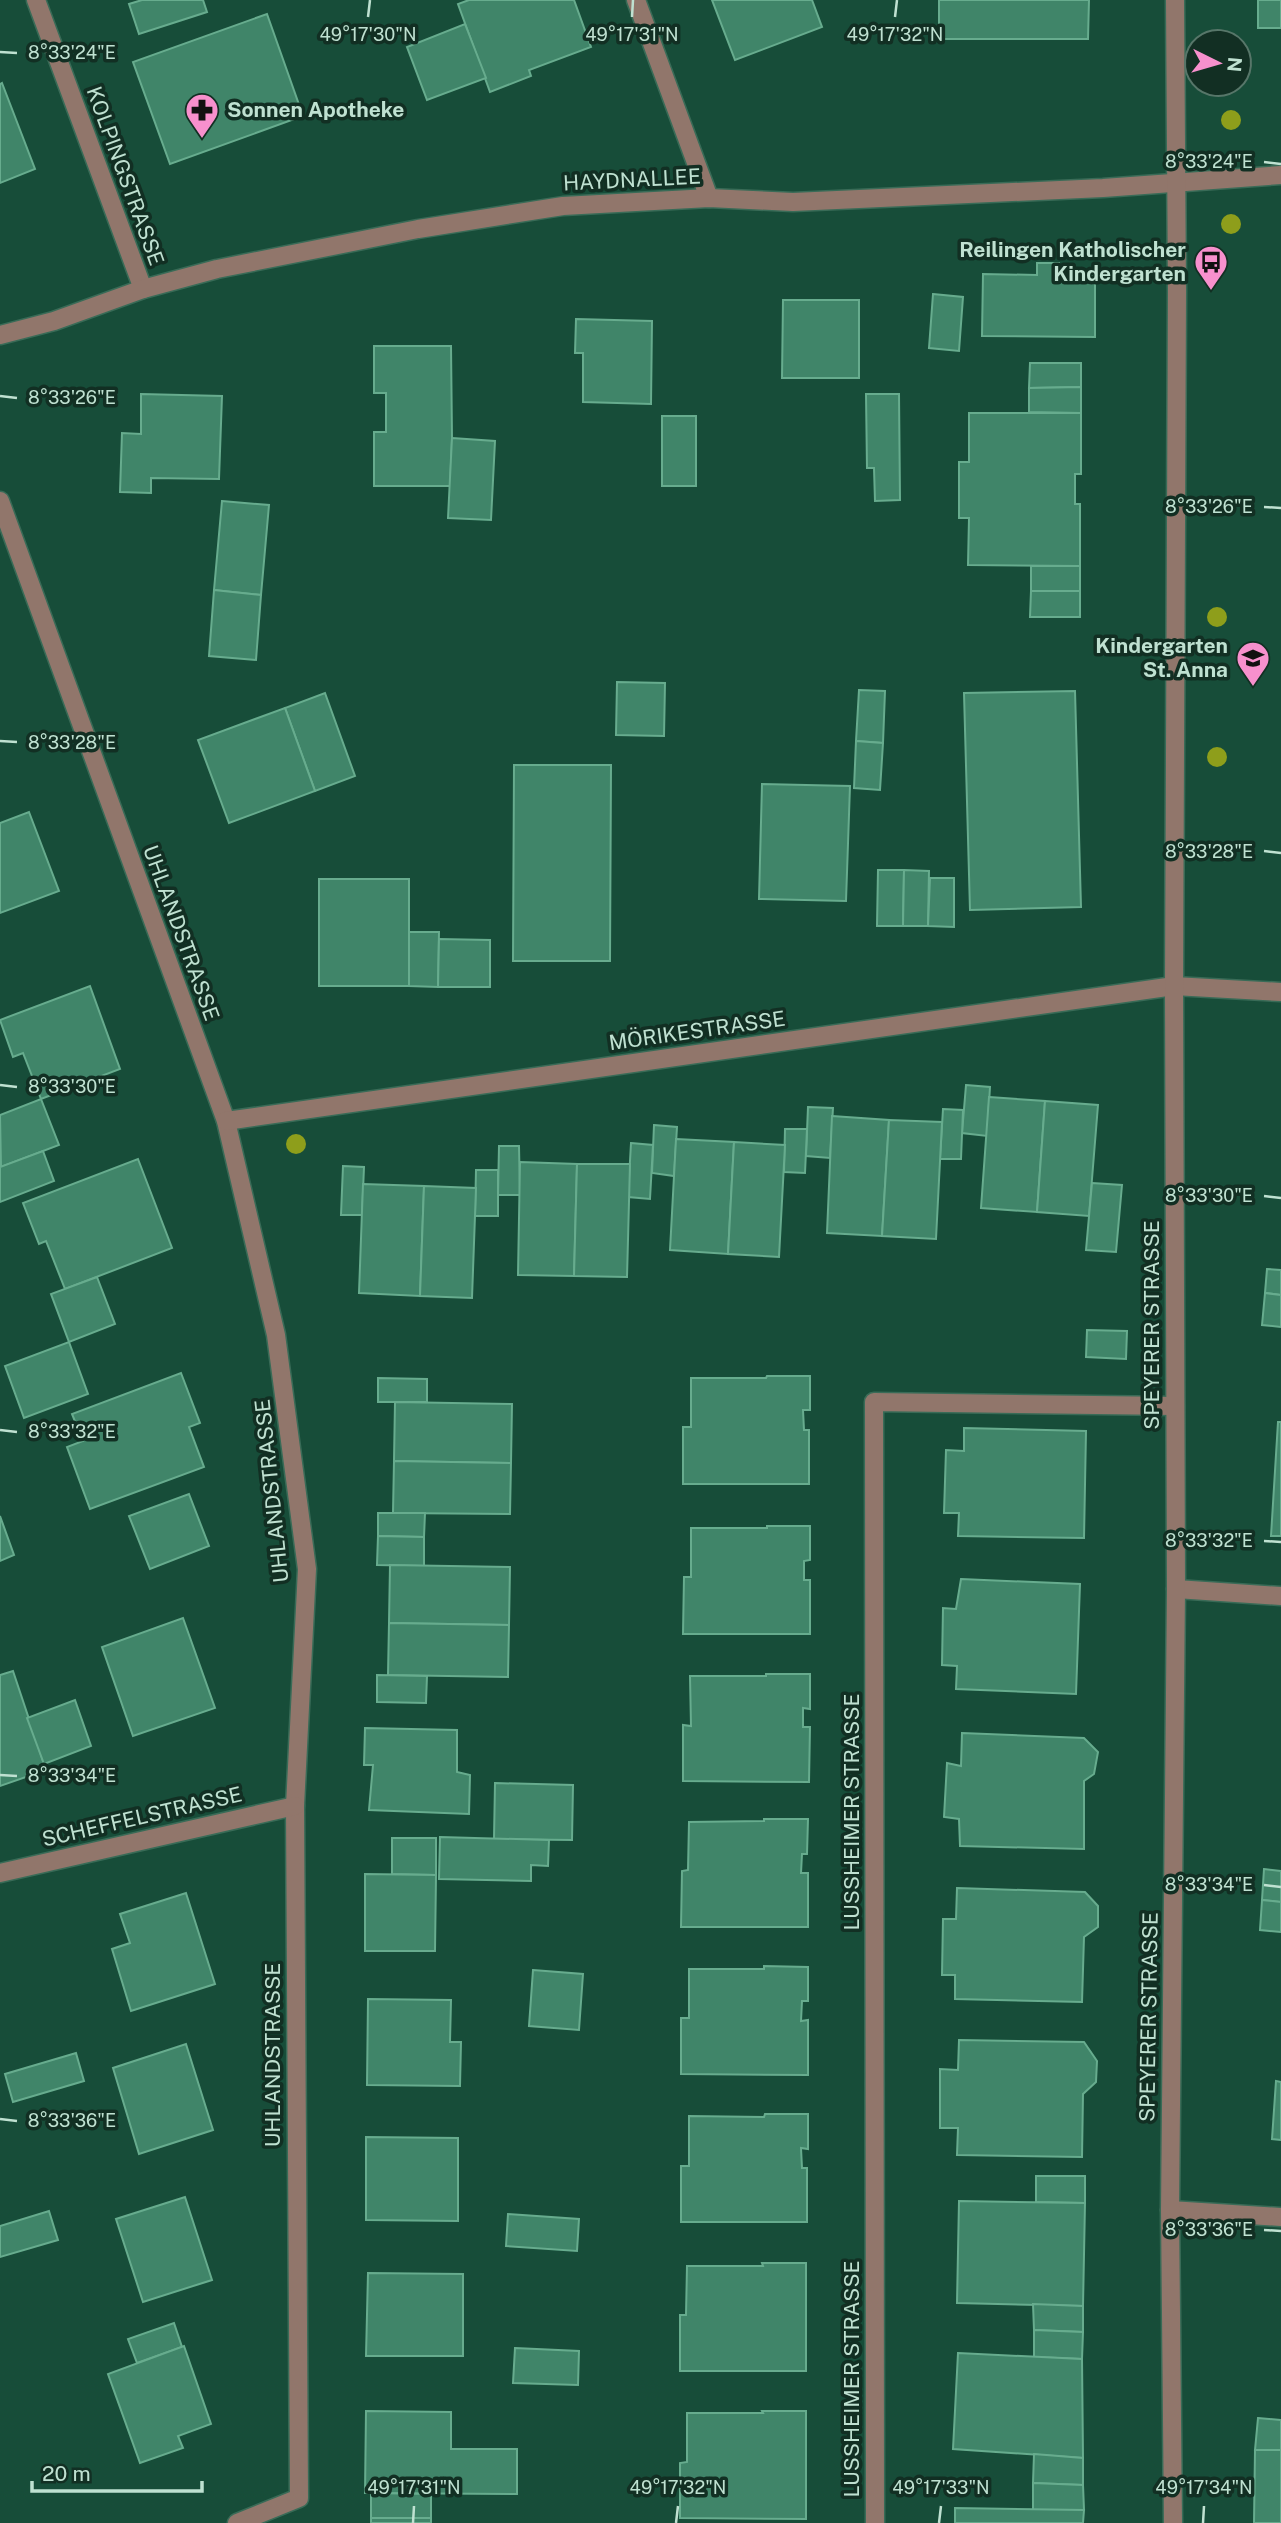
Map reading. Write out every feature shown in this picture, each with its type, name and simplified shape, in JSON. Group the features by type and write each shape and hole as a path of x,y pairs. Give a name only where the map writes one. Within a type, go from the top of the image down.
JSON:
{"street":[{"name":"KOLPINGSTRASSE","path":"36,0 143,289"},
{"path":"636,0 709,198"},
{"name":"SPEYERER STRASSE","path":"1173,2523 1170,2210 1176,1589 1175,0"},
{"name":"HAYDNALLEE","path":"0,335 54,321 143,289 217,269 285,254 563,206 709,198 793,202 1175,183 1281,175"},
{"name":"UHLANDSTRASSE","path":"0,501 226,1121 276,1335 307,1569 295,1806 299,2498 237,2523"},
{"name":"MÖRIKESTRASSE","path":"226,1121 1174,986 1281,992"},
{"name":"LUSSHEIMER STRASSE","path":"875,2523 874,1402 1175,1406"},
{"path":"1176,1589 1281,1596"},
{"name":"SCHEFFELSTRASSE","path":"0,1873 295,1806"},
{"path":"1170,2210 1281,2217"}],"building":[{"path":"142,0 203,0 207,12 139,34 129,4"},
{"path":"469,0 574,0 591,47 529,70 531,76 490,92 458,4"},
{"path":"712,0 812,0 822,27 735,60"},
{"path":"939,0 1089,0 1088,39 939,39"},
{"path":"1258,0 1281,0 1281,28 1258,28"},
{"path":"267,14 303,116 170,164 133,62"},
{"path":"465,24 486,78 427,100 407,47"},
{"path":"2,83 35,169 0,183 0,84"},
{"path":"1037,263 1059,263 1060,275 1095,276 1095,337 982,336 983,274 1037,275"},
{"path":"933,294 963,297 959,351 929,348"},
{"path":"783,300 859,300 859,378 782,378"},
{"path":"576,319 652,321 651,404 583,402 583,353 575,353"},
{"path":"374,346 451,346 450,486 374,486 374,432 386,432 386,393 374,393"},
{"path":"1030,363 1081,363 1081,387 1029,388"},
{"path":"1081,387 1081,413 1029,412 1029,388"},
{"path":"141,394 222,396 219,479 151,478 151,493 120,492 122,433 141,434"},
{"path":"866,394 899,394 900,500 875,501 874,468 867,468"},
{"path":"969,413 1081,413 1081,474 1075,474 1075,504 1080,504 1080,566 968,565 969,518 959,518 959,462 969,462"},
{"path":"662,416 696,416 696,486 662,486"},
{"path":"452,438 495,441 491,520 448,518"},
{"path":"222,501 269,505 261,595 214,590"},
{"path":"1031,566 1080,566 1080,591 1031,591"},
{"path":"214,590 261,595 256,660 209,656"},
{"path":"1031,591 1080,591 1080,617 1030,617"},
{"path":"617,682 665,683 664,736 616,735"},
{"path":"859,690 885,691 883,743 856,741"},
{"path":"1075,691 1081,907 970,910 964,693"},
{"path":"325,693 355,776 315,791 285,708"},
{"path":"285,708 315,791 229,823 198,740"},
{"path":"856,741 883,743 880,790 854,788"},
{"path":"514,765 611,765 610,961 513,961"},
{"path":"762,784 850,786 846,901 759,899"},
{"path":"29,812 59,891 0,913 0,823"},
{"path":"878,870 904,870 903,926 877,926"},
{"path":"904,870 929,871 928,926 903,926"},
{"path":"930,878 954,878 954,927 928,926"},
{"path":"319,879 409,879 409,986 319,986"},
{"path":"409,932 439,932 438,987 409,986"},
{"path":"439,939 490,940 490,987 438,987"},
{"path":"90,986 120,1069 41,1099 23,1053 13,1057 0,1020"},
{"path":"966,1085 990,1087 987,1136 962,1133"},
{"path":"989,1097 1045,1101 1037,1212 981,1208"},
{"path":"41,1099 59,1145 1,1167 0,1115"},
{"path":"1045,1101 1098,1105 1089,1216 1037,1212"},
{"path":"808,1107 833,1108 830,1158 806,1156"},
{"path":"943,1109 963,1110 961,1159 940,1159"},
{"path":"832,1116 889,1120 882,1236 827,1233"},
{"path":"889,1120 942,1122 936,1239 882,1236"},
{"path":"654,1125 677,1127 674,1176 652,1173"},
{"path":"785,1129 807,1129 805,1173 784,1172"},
{"path":"676,1139 734,1142 728,1254 670,1250"},
{"path":"734,1142 785,1145 779,1257 728,1254"},
{"path":"631,1143 653,1145 650,1199 628,1197"},
{"path":"499,1146 519,1146 520,1195 498,1195"},
{"path":"43,1151 54,1181 0,1202 0,1167"},
{"path":"138,1159 172,1248 65,1289 46,1241 39,1244 23,1203"},
{"path":"520,1162 577,1164 574,1276 518,1275"},
{"path":"577,1164 630,1164 627,1277 574,1276"},
{"path":"343,1166 364,1167 362,1215 341,1215"},
{"path":"476,1170 498,1170 498,1216 475,1216"},
{"path":"1092,1183 1122,1185 1116,1252 1086,1250"},
{"path":"363,1184 424,1186 420,1296 359,1293"},
{"path":"424,1186 476,1188 472,1298 420,1296"},
{"path":"1267,1269 1281,1270 1281,1295 1265,1293"},
{"path":"97,1277 115,1324 69,1342 51,1294"},
{"path":"1265,1293 1281,1295 1281,1327 1262,1325"},
{"path":"1087,1330 1127,1331 1126,1359 1086,1357"},
{"path":"69,1342 88,1394 24,1418 5,1366"},
{"path":"181,1373 200,1423 189,1427 204,1467 90,1509 67,1447 83,1441 72,1414"},
{"path":"810,1376 810,1410 803,1410 804,1430 809,1430 809,1484 683,1484 683,1427 691,1427 691,1378"},
{"path":"378,1378 427,1379 427,1402 378,1402"},
{"path":"395,1402 512,1404 511,1463 394,1461"},
{"path":"1278,1422 1281,1422 1281,1536 1271,1536"},
{"path":"964,1428 1086,1431 1084,1538 958,1536 959,1513 944,1513 946,1450 964,1451"},
{"path":"394,1461 511,1463 510,1514 393,1513"},
{"path":"189,1494 209,1546 150,1569 129,1516"},
{"path":"378,1513 425,1513 424,1537 378,1536"},
{"path":"0,1516 14,1555 0,1561"},
{"path":"810,1526 810,1560 804,1561 804,1580 810,1580 810,1634 683,1634 684,1577 691,1577 691,1528"},
{"path":"378,1536 424,1537 424,1566 377,1565"},
{"path":"390,1565 510,1567 509,1625 389,1623"},
{"path":"961,1579 1080,1584 1076,1694 956,1689 957,1666 942,1665 943,1608 956,1609"},
{"path":"183,1618 215,1708 133,1736 102,1647"},
{"path":"389,1623 509,1625 508,1677 388,1675"},
{"path":"13,1671 46,1770 0,1786 0,1675"},
{"path":"810,1674 810,1709 803,1708 803,1727 810,1727 809,1782 683,1781 683,1725 691,1726 690,1676"},
{"path":"377,1675 427,1676 426,1703 377,1702"},
{"path":"75,1700 91,1746 44,1764 27,1718"},
{"path":"365,1728 457,1730 457,1772 470,1775 469,1814 369,1810 373,1765 364,1765"},
{"path":"962,1733 1084,1738 1098,1752 1094,1774 1084,1781 1084,1849 960,1846 959,1819 944,1817 947,1763 961,1766"},
{"path":"495,1783 573,1785 572,1840 494,1839"},
{"path":"808,1819 807,1854 802,1854 801,1873 808,1873 808,1927 681,1927 682,1871 688,1870 689,1822"},
{"path":"440,1837 549,1840 548,1866 531,1865 531,1881 439,1879"},
{"path":"392,1838 436,1838 436,1875 392,1874"},
{"path":"1264,1869 1281,1871 1281,1902 1262,1900"},
{"path":"365,1874 436,1875 435,1951 365,1951"},
{"path":"957,1888 1085,1892 1098,1906 1098,1927 1084,1937 1082,2002 955,1999 955,1975 942,1975 943,1919 956,1919"},
{"path":"186,1893 215,1984 131,2011 112,1949 130,1943 120,1914"},
{"path":"1262,1900 1281,1902 1281,1932 1260,1930"},
{"path":"764,1966 808,1967 808,2001 802,2001 801,2021 808,2020 808,2075 681,2074 681,2018 689,2018 689,1969 764,1969"},
{"path":"533,1970 583,1974 579,2030 529,2026"},
{"path":"368,1999 451,2000 450,2042 461,2042 460,2086 367,2085"},
{"path":"959,2040 1084,2042 1097,2061 1096,2082 1083,2094 1082,2157 957,2155 958,2128 940,2128 940,2069 958,2070"},
{"path":"186,2044 213,2130 139,2154 113,2068"},
{"path":"76,2053 84,2081 13,2102 5,2074"},
{"path":"1276,2081 1281,2082 1281,2140 1272,2139"},
{"path":"765,2114 808,2114 808,2149 801,2148 802,2168 807,2168 807,2222 681,2222 681,2166 689,2166 689,2116 764,2117"},
{"path":"366,2137 458,2138 458,2221 366,2220"},
{"path":"1036,2176 1085,2176 1085,2203 1036,2202"},
{"path":"185,2197 212,2280 143,2302 116,2219"},
{"path":"959,2201 1085,2203 1083,2306 957,2303"},
{"path":"49,2211 58,2240 0,2257 0,2226"},
{"path":"508,2214 579,2219 577,2251 506,2246"},
{"path":"762,2263 806,2263 806,2371 680,2371 680,2315 686,2315 687,2266 763,2266"},
{"path":"368,2273 463,2274 463,2356 366,2356"},
{"path":"1033,2304 1083,2306 1083,2332 1034,2330"},
{"path":"174,2323 182,2347 137,2363 128,2339"},
{"path":"1034,2330 1083,2332 1082,2359 1034,2357"},
{"path":"184,2346 211,2424 178,2436 183,2448 140,2463 108,2374"},
{"path":"515,2348 579,2351 578,2385 513,2383"},
{"path":"958,2353 1082,2359 1083,2458 953,2449"},
{"path":"366,2411 451,2412 451,2449 517,2449 517,2494 365,2493"},
{"path":"762,2411 806,2411 806,2519 680,2518 680,2463 687,2462 687,2413 763,2413"},
{"path":"1258,2418 1281,2420 1281,2450 1255,2450"},
{"path":"1255,2450 1281,2450 1281,2523 1254,2523"},
{"path":"1034,2454 1083,2458 1083,2485 1033,2483"},
{"path":"1033,2483 1083,2485 1084,2510 1033,2510"},
{"path":"371,2493 431,2494 431,2518 371,2518"},
{"path":"955,2508 1084,2510 1083,2523 955,2523"},
{"path":"371,2518 431,2518 431,2523 371,2523"}],"place":[{"name":"Sonnen Apotheke","path":"202,140"},
{"name":"Reilingen Katholischer Kindergarten","path":"1211,292"},
{"name":"Kindergarten St. Anna","path":"1253,688"}]}
